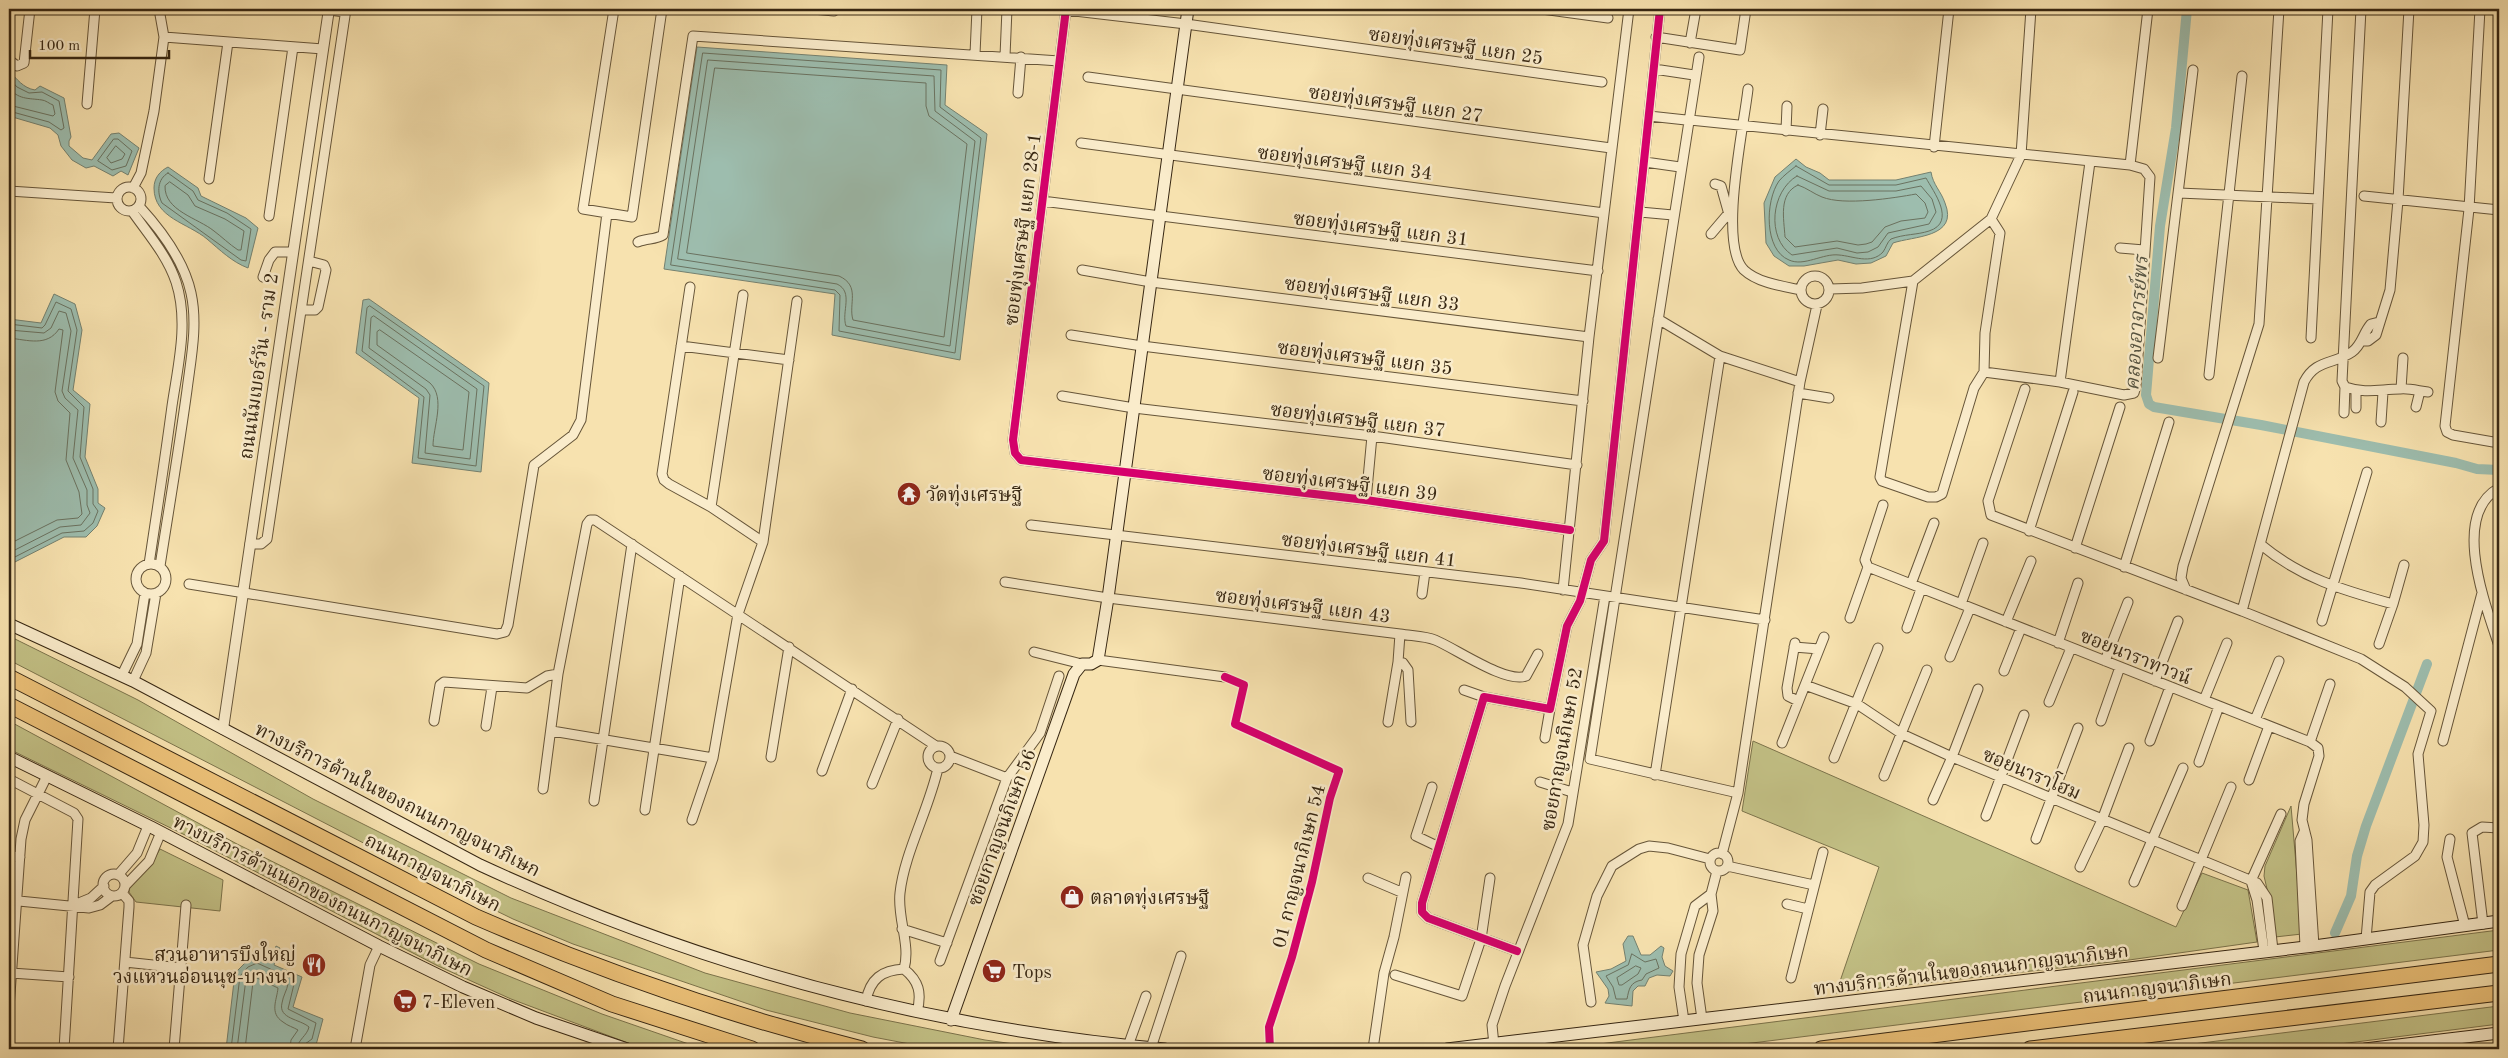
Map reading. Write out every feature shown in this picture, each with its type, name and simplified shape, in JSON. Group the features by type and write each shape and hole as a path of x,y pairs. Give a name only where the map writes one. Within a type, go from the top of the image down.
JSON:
{"highway":[{"name":"ถนนกาญจนาภิเษก","path":"9,677 484,921 550,949 674,995 787,1030 862,1049"},
{"path":"9,706 486,950 612,1004 752,1049"},
{"name":"ถนนกาญจนาภิเษก","path":"1821,1049 2499,964"},
{"path":"2030,1049 2499,993"}],"main road":[{"path":"1082,664 1091,664 1098,660 1126,471 1188,9"},
{"name":"ทางบริการด้านในของถนนกาญจนาภิเษก","path":"9,624 122,675 480,865 516,882 682,947 806,986 951,1020 1057,1038 1165,1049"},
{"name":"ซอยกาญจนภิเษก 56","path":"951,1020 1074,674 1082,664"},
{"name":"ทางบริการด้านนอกของถนนกาญจนาภิเษก","path":"9,757 162,832 380,946 463,987 536,1018 627,1049"},
{"name":"ทางบริการด้านในของถนนกาญจนาภิเษก","path":"1447,1049 1494,1045 1684,1020 2310,946 2499,921"},
{"path":"2366,1049 2499,1033"}],"street":[{"path":"9,60 17,66 24,63 30,9"},
{"path":"88,104 95,9"},
{"path":"134,188 141,173 147,148 164,36 159,9"},
{"path":"250,544 261,544 267,539 346,11 329,9"},
{"name":"ถนนนัมเบอร์วัน - ราม 2","path":"223,729 329,9"},
{"path":"614,9 583,209 632,217 662,9"},
{"path":"813,9 834,11"},
{"path":"975,54 977,9"},
{"path":"1005,56 1007,9"},
{"name":"ซอยทุ่งเศรษฐี แยก 25","path":"1066,9 1602,82"},
{"name":"ซอยทุ่งเศรษฐี แยก 28-1","path":"1015,453 1013,440 1066,9"},
{"path":"1542,9 1608,18"},
{"path":"1563,590 1589,337 1629,9"},
{"path":"1545,738 1566,630 1582,592 1591,560 1604,541 1660,9"},
{"path":"1690,43 1696,9"},
{"path":"1656,37 1740,50 1746,9"},
{"path":"1934,147 1949,9"},
{"path":"1830,289 1862,288 1913,281 1991,219 2021,155 2031,9"},
{"path":"2130,165 2148,9"},
{"path":"2186,590 2181,578 2181,572 2260,324 2279,9"},
{"path":"2311,338 2328,9"},
{"path":"2344,413 2345,387 2342,381 2342,356 2347,309 2361,9"},
{"path":"2242,611 2275,494 2294,412 2309,372 2320,365 2352,352 2362,341 2368,341 2376,335 2390,290 2398,200 2409,9"},
{"path":"2480,9 2469,209 2445,426 2447,432 2453,435 2499,443"},
{"path":"164,36 323,49"},
{"path":"638,242 646,238 657,239 663,235 693,36 1059,60"},
{"path":"209,179 228,42"},
{"path":"269,216 293,47"},
{"path":"1018,93 1021,57"},
{"path":"1699,57 1617,598 1590,760 1738,793"},
{"path":"1654,69 1694,75"},
{"path":"2158,358 2193,70"},
{"path":"2209,375 2242,76"},
{"name":"ซอยทุ่งเศรษฐี แยก 27","path":"1088,77 1611,148"},
{"path":"1710,234 1730,218 1748,89"},
{"path":"1786,131 1787,106"},
{"path":"1820,135 1823,109"},
{"path":"1649,116 1934,147 2130,165 2144,169 2150,178 2134,393 2124,395 2060,382 1984,372"},
{"path":"311,133 327,135"},
{"name":"ซอยทุ่งเศรษฐี แยก 34","path":"1082,143 1604,213"},
{"path":"1645,162 1680,167"},
{"path":"2060,382 2090,162"},
{"path":"1715,184 1721,186 1730,218 1733,249 1743,269 1761,280 1801,290"},
{"path":"116,198 121,190 134,188"},
{"path":"116,198 119,207 127,211 135,208 141,198 134,188"},
{"path":"9,190 116,198"},
{"path":"2179,193 2318,198"},
{"path":"2364,196 2469,209 2499,210"},
{"name":"ซอยทุ่งเศรษฐี แยก 31","path":"1042,201 1160,218 1598,271"},
{"path":"135,208 172,271 179,295 182,325 148,564"},
{"path":"135,208 179,259 187,277 194,314 193,338 180,446 160,566 165,573 166,582 163,589 156,593 145,593 138,586 136,577 140,569 148,564 160,566"},
{"path":"1640,212 1672,214"},
{"path":"189,584 497,634 505,632 508,625 534,465 573,435 581,420 607,213"},
{"path":"1913,281 1880,473 1882,481 1928,497 1936,497 1942,494 1974,388 1984,372 1985,333 2000,233 1991,219"},
{"path":"2120,248 2144,250"},
{"path":"262,277 269,260 275,252 293,252"},
{"path":"284,316 317,309 326,270 324,265 308,261"},
{"name":"ซอยทุ่งเศรษฐี แยก 33","path":"1082,270 1151,282 1589,337"},
{"path":"1722,854 1738,793 1800,382 1817,305 1828,298 1830,289 1828,282 1815,276 1803,283 1801,290 1806,301 1817,305"},
{"path":"690,287 662,474 664,480 669,484 711,507 763,542"},
{"path":"711,507 743,296"},
{"path":"692,820 714,758 738,614 763,542 797,301"},
{"path":"1658,319 1720,356 1800,382"},
{"name":"ซอยทุ่งเศรษฐี แยก 35","path":"1071,334 1142,346 1583,401"},
{"path":"681,346 788,360"},
{"path":"1655,775 1720,356"},
{"path":"2401,389 2403,358"},
{"path":"2345,387 2356,391 2384,392 2401,389 2424,392 2416,407"},
{"path":"2025,389 1987,507 1994,518 2242,611 2361,659 2405,687 2431,711 2418,754 2424,825 2423,842 2415,856 2375,885 2370,892 2366,939"},
{"path":"2356,391 2356,408"},
{"path":"2028,531 2072,392"},
{"path":"2381,422 2384,392"},
{"path":"1798,393 1829,398"},
{"name":"ซอยทุ่งเศรษฐี แยก 37","path":"1062,396 1134,408 1372,436 1577,465"},
{"path":"2075,548 2120,407"},
{"path":"2124,566 2170,422"},
{"path":"267,427 284,428"},
{"path":"1366,500 1372,436"},
{"name":"ซอยทุ่งเศรษฐี แยก 39","path":"1015,453 1021,460 1366,500 1570,530"},
{"path":"2322,621 2367,472"},
{"path":"2499,488 2486,498 2475,518 2476,554 2482,593 2499,646"},
{"path":"1850,618 1883,506"},
{"path":"543,789 558,674 587,524 595,520 898,719 936,746 946,749 950,756 1006,778"},
{"path":"1911,584 1934,523"},
{"name":"ซอยทุ่งเศรษฐี แยก 41","path":"1031,525 1582,592 1765,620"},
{"path":"1950,657 1983,543"},
{"path":"594,801 632,544"},
{"path":"2260,544 2275,557 2311,578 2393,604"},
{"path":"2006,622 2031,561"},
{"name":"ซอยนาราทาวน์","path":"1866,564 1921,589 2310,742"},
{"path":"2380,644 2404,565"},
{"path":"1422,594 1425,572"},
{"path":"645,810 680,576"},
{"name":"ซอยทุ่งเศรษฐี แยก 43","path":"1005,582 1108,598 1400,634 1398,662 1388,722"},
{"path":"2058,643 2078,582"},
{"path":"1907,628 1921,589"},
{"path":"122,675 137,644 145,593"},
{"path":"133,681 146,653 156,593"},
{"path":"2443,741 2482,593"},
{"name":"ซอยกาญจนภิเษก 52","path":"1494,1045 1492,1025 1517,951 1568,824 1605,596"},
{"path":"2105,661 2128,602"},
{"path":"2155,681 2178,621"},
{"path":"2004,671 2022,628"},
{"path":"1400,634 1437,641 1486,667 1517,677 1526,676 1538,654"},
{"path":"1782,743 1824,637"},
{"path":"2204,700 2227,643"},
{"path":"1798,701 1788,696 1787,688 1794,645 1819,649"},
{"path":"771,757 788,647"},
{"path":"1834,758 1858,704 1878,648"},
{"path":"2049,702 2071,648"},
{"path":"1034,652 1082,664"},
{"path":"1098,660 1225,677"},
{"path":"2255,720 2278,661"},
{"path":"1398,662 1403,663 1408,670 1411,722"},
{"path":"2100,721 2120,667"},
{"path":"1884,776 1927,670"},
{"path":"434,720 442,683 447,681 527,688 547,676 558,674"},
{"path":"940,962 1006,778 1040,733 1059,676"},
{"path":"2310,946 2300,841 2304,832 2304,804 2319,756 2318,748 2310,742 2330,684"},
{"name":"ซอยนาราโฮม","path":"1805,685 1858,704 1902,734 1952,757 2251,881"},
{"path":"486,726 492,686"},
{"path":"2150,741 2170,687"},
{"path":"822,771 852,689"},
{"path":"1933,800 1978,689"},
{"path":"1464,690 1484,697 1550,709"},
{"path":"1484,697 1422,903 1422,912 1428,918 1517,951"},
{"path":"2199,762 2219,706"},
{"path":"1986,816 2024,715"},
{"path":"872,784 898,719"},
{"path":"2249,780 2269,726"},
{"path":"2036,839 2078,728"},
{"path":"552,731 714,758"},
{"path":"936,746 931,749 928,756 930,764 938,768 946,766 950,756"},
{"path":"2080,867 2102,820 2129,748"},
{"path":"904,969 906,960 900,892 906,866 933,794 938,768"},
{"path":"2134,882 2183,768"},
{"path":"9,1008 13,900 25,820 47,776"},
{"path":"9,779 74,813 78,819 64,1049"},
{"path":"1540,782 1572,792"},
{"path":"1432,787 1416,834 1418,838 1439,847"},
{"path":"2182,906 2231,787"},
{"path":"2268,951 2251,881 2281,814"},
{"path":"74,905 91,898 104,886 108,877 118,875 136,853 148,826"},
{"path":"2483,924 2472,833 2482,826 2499,828"},
{"path":"13,900 89,908 100,905 124,890 148,861 162,832"},
{"path":"2450,839 2447,857 2465,926"},
{"path":"1590,1002 1583,945 1597,896 1612,866 1639,849 1649,846 1668,848 1710,859"},
{"path":"1791,978 1823,852"},
{"path":"1710,859 1717,853 1722,854 1727,859 1727,866"},
{"path":"9,856 20,857"},
{"path":"1710,859 1711,866 1717,871"},
{"path":"1702,1019 1697,983 1699,955 1713,911 1711,894 1717,871 1727,866 1814,885"},
{"path":"118,875 123,880 124,890 129,901 118,1049"},
{"path":"1373,1049 1384,973 1397,927 1401,892 1406,877"},
{"path":"1368,878 1401,892"},
{"path":"1395,975 1462,996 1481,939 1490,878"},
{"path":"104,886 106,892 112,896"},
{"path":"1684,1020 1679,987 1681,954 1695,906 1711,894"},
{"path":"1787,904 1808,909"},
{"path":"174,1049 186,905"},
{"path":"902,929 947,943"},
{"path":"355,1049 370,965 380,946"},
{"path":"1151,1048 1181,956"},
{"path":"124,962 181,968"},
{"path":"866,1001 868,991 878,975 890,970 904,969 915,978 919,989 920,1001 917,1012"},
{"path":"11,973 69,977"},
{"path":"1128,1046 1146,996"}],"shaded area":[{"path":"9,636 138,700 313,799 511,898 705,973 850,1013 985,1040 1051,1049 936,1049 873,1037 766,1010 573,944 513,919 470,898 9,660"},
{"path":"9,721 237,844 479,964 602,1014 703,1049 644,1049 511,999 438,966 185,835 9,749"},
{"path":"1753,741 2176,927 2202,873 2248,890 2257,942 2129,960 1836,993 1879,867 1742,811"},
{"path":"2291,806 2302,934 2275,937 2271,906 2264,876 2265,866"},
{"path":"160,849 223,880 220,911 136,902 129,892 130,886 149,868"},
{"path":"2499,930 2499,950 1704,1049 1560,1049"},
{"path":"2499,1006 2499,1024 2300,1049 2153,1049"}],"water":[{"path":"697,47 947,65 945,105 987,134 960,360 832,335 835,294 664,269"},
{"path":"9,71 20,83 27,87 35,90 40,86 64,98 71,137 69,146 83,158 92,160 111,134 119,133 139,148 128,175 121,171 113,176 94,166 86,168 72,160 61,146 58,135 50,128 9,116"},
{"path":"1796,159 1829,180 1896,180 1931,172 1933,181 1945,203 1948,214 1946,223 1932,234 1893,243 1886,256 1871,263 1856,264 1838,260 1804,266 1789,266 1774,256 1766,243 1764,203 1775,177"},
{"path":"168,167 198,188 201,196 246,218 258,228 248,268 231,259 199,233 173,219 160,206 155,198 154,184 158,175"},
{"path":"54,294 75,304 82,330 73,390 90,404 85,457 98,489 98,503 105,508 97,526 86,537 64,537 9,565 9,319 41,323"},
{"path":"369,299 489,383 481,472 412,463 419,398 356,353 363,300"},
{"path":"1628,936 1633,936 1641,955 1650,955 1661,946 1664,948 1662,957 1665,966 1673,971 1670,976 1657,975 1649,978 1645,986 1638,986 1633,991 1632,1006 1605,1003 1609,996 1608,989 1596,972 1611,969 1626,961 1623,944"},
{"path":"276,946 280,948 274,965 302,977 293,1007 323,1019 316,1045 311,1045 307,1049 226,1049 235,973 245,963 257,957 270,963"}],"waterway":[{"name":"คลองอาจารย์พร","path":"2187,9 2176,128 2160,226 2146,395 2149,404 2154,407 2261,425 2456,463 2477,469 2499,470"},
{"path":"2335,933 2351,896 2357,856 2366,826 2427,664"}],"cycle path":[{"path":"1066,9 1013,440 1015,453 1021,460 1366,500 1570,530"},
{"path":"1517,951 1428,918 1422,912 1422,903 1484,697 1550,709 1567,626 1580,601 1591,560 1604,541 1660,9"},
{"name":"01 กาญจนาภิเษก 54","path":"1225,677 1244,685 1235,724 1339,771 1330,798 1312,882 1292,957 1269,1027 1270,1049"}],"place":[{"name":"วัดทุ่งเศรษฐี","path":"909,494"},
{"name":"ตลาดทุ่งเศรษฐี","path":"1072,897"},
{"name":"สวนอาหารบึงใหญ่ วงแหวนอ่อนนุช-บางนา","path":"314,965"},
{"name":"Tops","path":"994,971"},
{"name":"7-Eleven","path":"405,1001"}]}
